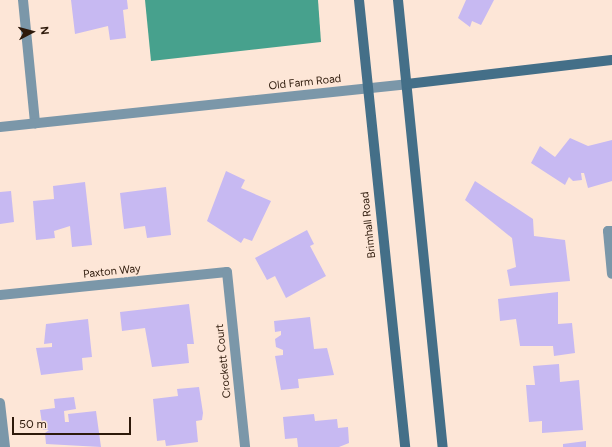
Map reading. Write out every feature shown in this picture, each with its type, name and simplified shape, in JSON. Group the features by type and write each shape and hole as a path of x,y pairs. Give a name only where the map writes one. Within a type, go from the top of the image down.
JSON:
{"street":[{"path":"23,0 35,123"},
{"name":"Brimhall Road","path":"359,0 405,447"},
{"path":"398,0 443,447"},
{"name":"Old Farm Road","path":"0,127 407,84 612,60"},
{"path":"610,231 612,274"},
{"name":"Paxton Way","path":"0,295 227,272"},
{"name":"Crockett Court","path":"227,272 245,447"},
{"path":"0,403 5,447"}],"water":[{"path":"145,0 318,0 321,42 151,61"}],"building":[{"path":"71,0 127,0 128,9 123,10 126,38 110,40 108,26 75,34"},
{"path":"466,0 494,0 481,25 472,21 470,27 458,18"},
{"path":"570,138 588,146 612,140 612,181 588,188 584,173 581,173 582,180 573,181 569,177 565,185 531,163 540,146 555,157"},
{"path":"226,171 245,180 241,188 271,201 252,241 244,238 241,243 207,221"},
{"path":"475,181 533,219 534,236 565,240 570,281 510,286 507,270 516,267 512,238 465,200"},
{"path":"85,182 92,245 72,247 70,226 54,231 55,238 36,240 33,201 54,199 53,186"},
{"path":"166,187 171,235 147,238 145,226 124,229 120,193"},
{"path":"11,191 14,222 0,224 0,192"},
{"path":"307,230 314,244 310,246 326,276 286,298 275,276 267,280 255,258"},
{"path":"558,292 558,324 572,323 575,353 554,356 553,346 520,346 516,319 500,321 498,299"},
{"path":"189,304 194,344 187,344 189,363 152,367 145,328 122,331 120,312"},
{"path":"310,317 314,349 327,348 334,375 298,379 299,388 281,390 275,356 283,355 283,350 276,347 275,339 281,335 281,331 275,332 274,321"},
{"path":"88,319 92,357 82,358 83,370 41,375 36,348 52,347 52,343 44,344 46,324"},
{"path":"559,364 560,382 579,380 583,430 542,433 542,421 529,422 526,385 535,385 533,366"},
{"path":"199,387 203,413 202,420 196,421 198,442 166,446 165,440 157,441 153,399 178,396 177,389"},
{"path":"74,397 76,409 64,411 65,422 69,422 68,414 96,411 101,447 46,444 45,433 49,430 43,430 40,410 55,408 54,399"},
{"path":"314,414 315,421 337,419 338,428 348,427 349,443 339,447 298,447 297,438 285,439 283,417"},
{"path":"586,441 586,447 563,447 563,444"}]}
